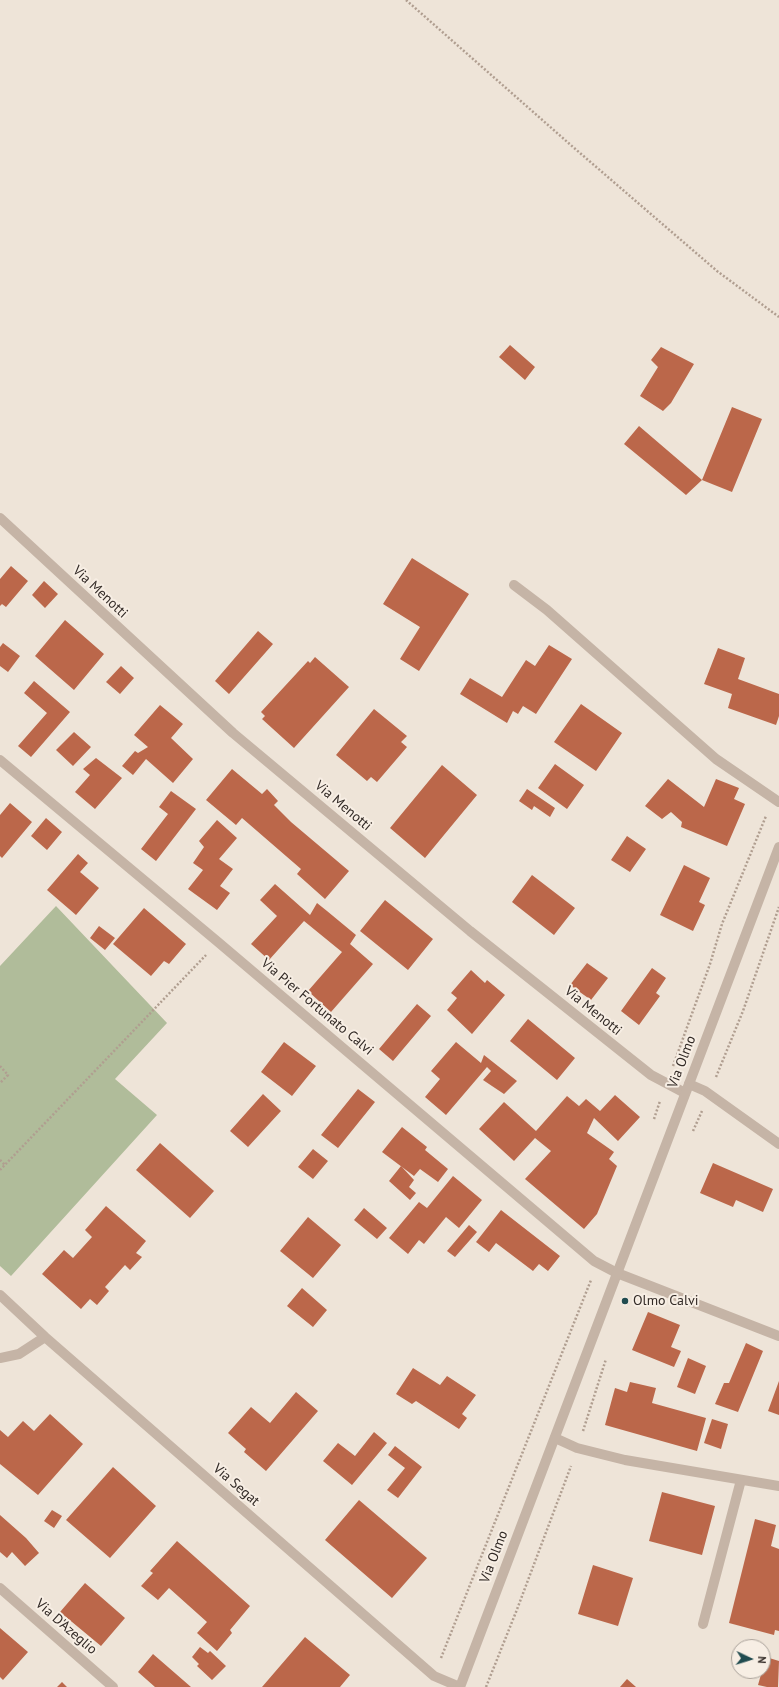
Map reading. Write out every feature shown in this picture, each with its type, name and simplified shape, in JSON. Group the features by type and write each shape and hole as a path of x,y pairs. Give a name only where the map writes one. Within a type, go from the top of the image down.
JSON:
{"street":[{"name":"Via Menotti","path":"0,518 233,733 470,931 651,1075 667,1084 705,1090 779,1144"},
{"path":"514,585 547,610 716,759 776,801"},
{"name":"Via Pier Fortunato Calvi","path":"0,760 218,942 588,1256 617,1273"},
{"name":"Via Olmo","path":"460,1687 687,1088 776,863 779,847"},
{"path":"617,1273 779,1336"},
{"name":"Via Segat","path":"0,1295 45,1337 434,1676 460,1687"},
{"path":"0,1358 19,1354 45,1337"},
{"path":"555,1438 577,1448 625,1460 779,1486"},
{"path":"703,1624 741,1480"},
{"name":"Via D'Azeglio","path":"0,1588 113,1687"}],"path":[{"path":"406,0 717,271 779,317"},
{"path":"653,1121 710,964 722,924 776,801"},
{"path":"0,1170 218,942"},
{"path":"0,1066 8,1075 0,1083"},
{"path":"0,1160 5,1165"},
{"path":"434,1676 533,1431 598,1263"}],"green space":[{"path":"56,906 167,1023 115,1079 157,1115 11,1276 0,1266 0,966"}],"building":[{"path":"510,345 535,367 525,380 499,357"},
{"path":"661,347 694,364 671,403 663,411 640,396 658,367 651,360"},
{"path":"732,407 762,419 732,492 702,480"},
{"path":"639,426 702,480 686,495 624,444"},
{"path":"412,558 469,594 419,671 400,659 420,627 383,604"},
{"path":"11,566 28,581 6,607 2,604 0,606 0,579"},
{"path":"44,581 58,594 45,608 32,595"},
{"path":"65,620 104,654 74,690 35,656"},
{"path":"258,631 273,644 229,694 215,681"},
{"path":"3,643 20,656 8,672 0,666 0,647"},
{"path":"549,645 572,659 536,714 523,706 518,714 513,711 507,723 460,694 470,678 502,697 526,660 535,666"},
{"path":"718,648 745,658 738,679 779,694 779,716 776,725 728,708 732,694 704,684"},
{"path":"315,657 349,687 294,748 262,719 265,716 261,712 308,661 310,663"},
{"path":"121,666 134,678 120,694 106,682"},
{"path":"34,681 70,712 31,757 18,746 47,713 24,693"},
{"path":"581,704 622,733 596,771 554,742"},
{"path":"160,705 183,724 171,738 193,759 173,783 146,759 133,775 122,766 135,751 138,753 148,747 134,735"},
{"path":"374,709 407,736 401,742 407,747 377,782 371,777 367,781 336,755"},
{"path":"74,732 91,747 73,766 56,750"},
{"path":"96,758 122,778 95,809 75,792 90,775 83,769"},
{"path":"555,764 584,785 567,809 538,788"},
{"path":"442,765 477,795 425,858 390,828"},
{"path":"232,769 262,794 267,789 278,801 274,805 291,822 349,871 325,899 297,874 301,869 242,818 236,825 206,800"},
{"path":"668,779 704,807 716,779 739,788 734,799 745,804 727,846 681,827 682,822 671,812 662,819 645,806"},
{"path":"527,789 555,808 550,817 534,806 532,810 519,801"},
{"path":"171,791 196,809 156,861 141,849 168,814 159,807"},
{"path":"10,803 32,822 2,858 0,856 0,815"},
{"path":"46,818 62,832 47,850 31,836"},
{"path":"217,820 237,838 219,859 233,869 220,886 230,893 217,910 188,889 203,870 193,863 204,847 199,841"},
{"path":"627,836 646,849 630,872 611,860"},
{"path":"78,854 88,863 80,872 99,888 76,915 47,890"},
{"path":"684,865 710,878 699,902 705,905 693,931 660,915"},
{"path":"532,875 575,908 554,935 512,902"},
{"path":"275,884 310,915 317,903 327,911 356,935 350,944 373,964 331,1012 308,991 342,952 304,921 269,960 251,944 277,916 260,900"},
{"path":"385,900 433,939 408,970 360,931"},
{"path":"144,908 186,944 169,964 164,961 151,976 113,944"},
{"path":"99,926 115,938 105,950 90,938"},
{"path":"587,963 608,978 591,1000 570,985"},
{"path":"652,968 666,978 656,993 660,996 639,1025 621,1011"},
{"path":"471,970 485,983 487,980 505,995 472,1034 447,1010 457,998 451,993"},
{"path":"417,1004 431,1016 393,1061 379,1049"},
{"path":"528,1019 575,1058 557,1080 510,1041"},
{"path":"284,1042 316,1066 292,1096 261,1072"},
{"path":"456,1042 481,1063 484,1055 517,1081 504,1094 483,1080 491,1071 487,1067 446,1115 425,1097 440,1079 431,1071"},
{"path":"358,1089 375,1102 338,1148 321,1135"},
{"path":"263,1094 281,1111 248,1147 230,1131"},
{"path":"615,1095 640,1117 618,1141 594,1118 587,1133 614,1152 609,1159 617,1166 597,1214 584,1229 525,1179 551,1151 535,1138 514,1161 479,1129 504,1102 536,1131 567,1096 579,1106 586,1099 600,1111"},
{"path":"402,1127 427,1147 425,1150 448,1169 438,1182 420,1169 414,1176 382,1152"},
{"path":"160,1143 214,1191 190,1218 136,1170"},
{"path":"313,1149 328,1161 313,1179 298,1167"},
{"path":"713,1163 773,1189 763,1212 736,1200 733,1207 700,1193"},
{"path":"401,1166 414,1180 409,1187 416,1193 410,1200 389,1181"},
{"path":"453,1176 482,1200 459,1228 446,1217 424,1244 419,1240 408,1254 389,1238 419,1202 427,1208"},
{"path":"106,1206 146,1241 136,1253 142,1257 130,1270 125,1265 105,1287 109,1291 97,1305 90,1299 81,1309 42,1274 64,1250 73,1258 92,1237 85,1230"},
{"path":"364,1208 387,1228 377,1239 354,1220"},
{"path":"501,1210 560,1256 548,1271 539,1264 533,1271 496,1243 489,1252 476,1242"},
{"path":"308,1217 341,1245 313,1278 280,1251"},
{"path":"469,1225 477,1232 455,1257 447,1251"},
{"path":"302,1288 327,1310 313,1327 287,1306"},
{"path":"648,1312 680,1325 671,1347 681,1351 674,1367 632,1350"},
{"path":"746,1343 763,1351 738,1412 715,1404 724,1383 729,1383"},
{"path":"688,1358 706,1366 695,1394 677,1387"},
{"path":"413,1368 440,1385 447,1376 476,1395 462,1414 467,1418 459,1429 416,1401 412,1404 396,1394"},
{"path":"779,1381 779,1415 768,1411"},
{"path":"630,1382 656,1388 652,1403 706,1418 697,1451 605,1425 615,1388 627,1392"},
{"path":"296,1392 318,1411 266,1471 244,1452 246,1449 228,1433 251,1407 270,1423"},
{"path":"50,1414 83,1444 38,1495 0,1464 0,1430 8,1437 23,1421 34,1431"},
{"path":"712,1419 728,1424 721,1449 704,1443"},
{"path":"374,1432 387,1443 352,1485 323,1461 338,1443 355,1456"},
{"path":"395,1446 422,1467 398,1498 387,1490 405,1468 388,1455"},
{"path":"113,1467 156,1506 110,1558 66,1520"},
{"path":"662,1492 715,1506 702,1555 649,1541"},
{"path":"359,1500 427,1558 392,1598 325,1540"},
{"path":"52,1510 62,1516 54,1528 44,1521"},
{"path":"0,1515 26,1538 39,1553 25,1566 12,1552 7,1558 0,1552"},
{"path":"755,1519 776,1525 771,1546 779,1549 779,1631 775,1630 774,1635 729,1623"},
{"path":"177,1541 250,1606 230,1630 232,1633 217,1651 197,1633 207,1622 169,1588 158,1600 141,1586 153,1573 150,1571"},
{"path":"593,1565 633,1578 618,1626 578,1614"},
{"path":"85,1583 125,1618 101,1646 60,1612"},
{"path":"0,1628 28,1652 3,1680 0,1677"},
{"path":"305,1637 350,1675 340,1687 262,1687"},
{"path":"200,1647 208,1653 210,1651 226,1666 212,1680 197,1666 199,1664 192,1657"},
{"path":"153,1654 191,1687 155,1687 138,1672"},
{"path":"771,1659 779,1661 778,1687 758,1685 760,1679 771,1679"},
{"path":"627,1679 636,1687 620,1687"},
{"path":"62,1682 67,1687 57,1687"}],"place":[{"name":"Olmo Calvi","path":"625,1301"}]}
